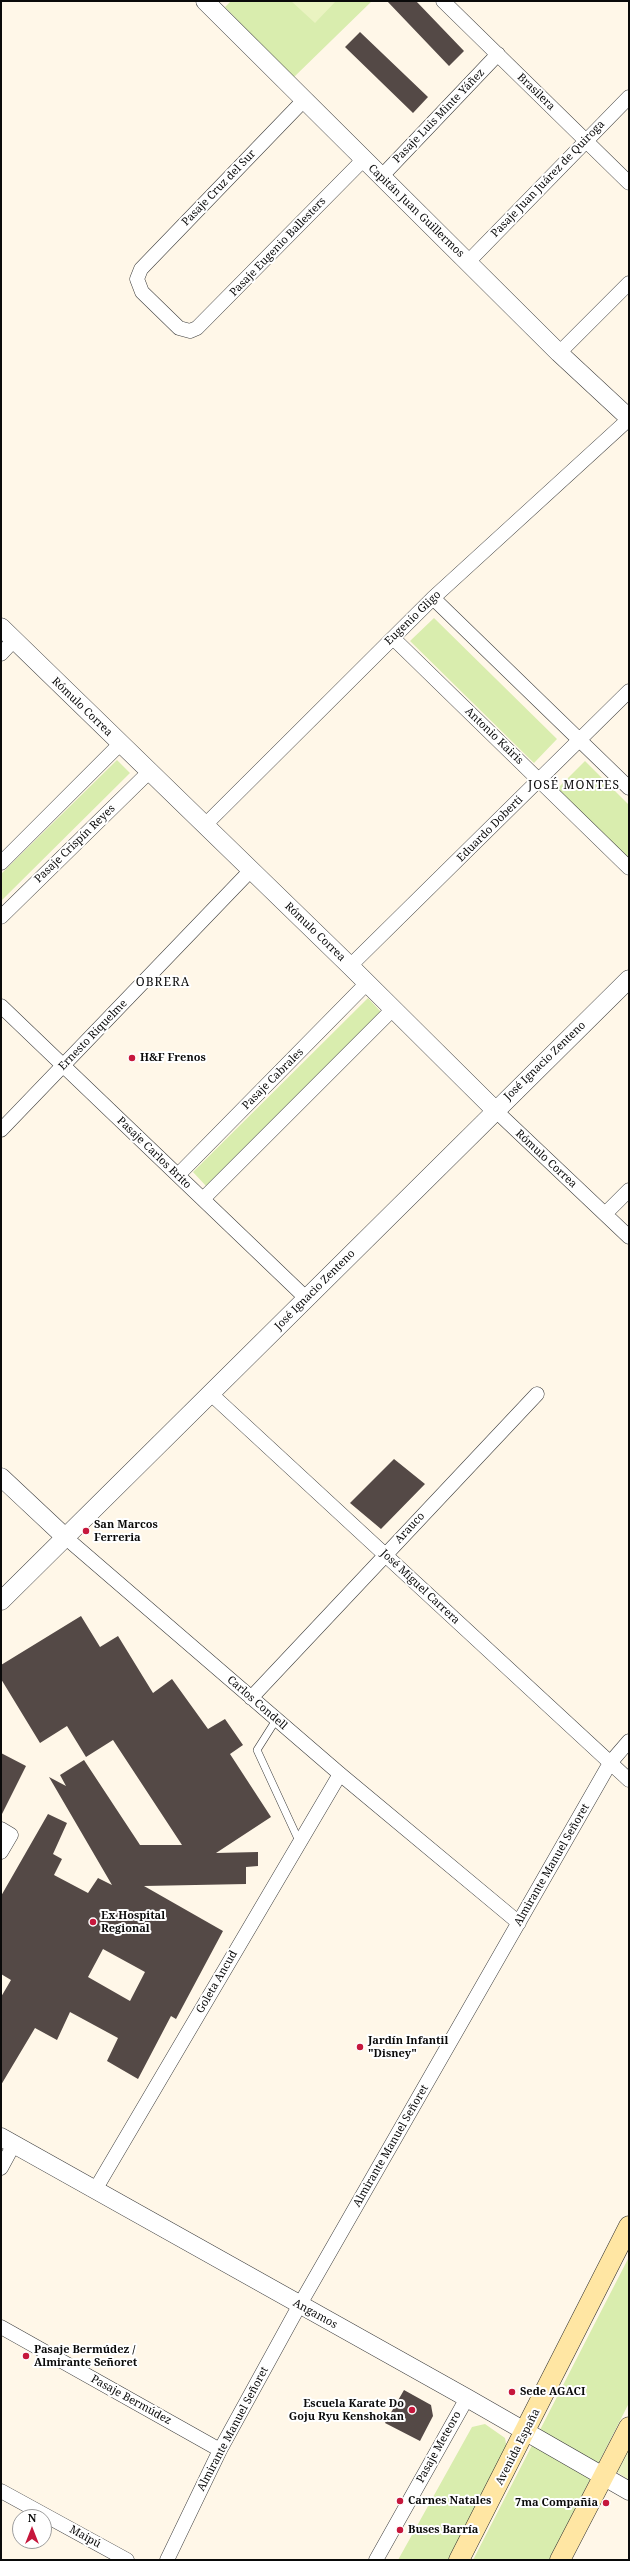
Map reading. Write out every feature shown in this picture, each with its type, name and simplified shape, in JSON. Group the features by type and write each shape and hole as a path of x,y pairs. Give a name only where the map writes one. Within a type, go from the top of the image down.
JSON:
{"main road":[{"name":"Avenida España","path":"460,2560 629,2226"},
{"path":"560,2560 629,2427"}],"street":[{"name":"Brasilera","path":"443,1 629,183"},
{"name":"Capitán Juan Guillermos","path":"212,3 363,160 559,353 629,418"},
{"name":"Pasaje Luis Minte Yáñez","path":"381,177 498,54"},
{"name":"Pasaje Juan Juárez de Quiroga","path":"468,262 629,97"},
{"name":"Pasaje Cruz del Sur","path":"190,332 179,328 142,292 138,279 141,269 304,100"},
{"name":"Pasaje Eugenio Ballesters","path":"190,332 202,325 363,160"},
{"path":"559,353 629,283"},
{"name":"Eugenio Gligo","path":"204,826 433,598 629,418"},
{"path":"433,598 629,788"},
{"name":"Rómulo Correa","path":"1,627 204,826 350,966 495,1110 629,1237"},
{"name":"Antonio Kairis","path":"393,638 629,868"},
{"path":"1,654 14,640"},
{"name":"Eduardo Doberti","path":"350,966 629,691"},
{"path":"1,863 120,744"},
{"name":"Pasaje Crispín Reyes","path":"1,917 149,772"},
{"name":"Ernesto Riquelme","path":"1,1130 251,870"},
{"name":"José Ignacio Zenteno","path":"1,1601 307,1299 495,1110 629,979"},
{"name":"Pasaje Cabrales","path":"178,1175 367,983"},
{"name":"Pasaje Carlos Brito","path":"1,1006 307,1299"},
{"path":"203,1199 393,1009"},
{"path":"605,1214 629,1190"},
{"name":"José Miguel Carrera","path":"211,1394 629,1780"},
{"name":"Arauco","path":"251,1698 537,1394"},
{"name":"Carlos Condell","path":"1,1477 65,1537 276,1720 519,1923"},
{"name":"Almirante Manuel Señoret","path":"167,2560 220,2450 299,2306 610,1763 629,1741"},
{"name":"Goleta Ancud","path":"95,2190 299,1841 340,1774"},
{"path":"1,1852 6,1832"},
{"path":"1,2168 8,2141"},
{"name":"Angamos","path":"8,2141 299,2306 467,2398 629,2491"},
{"name":"Pasaje Bermúdez","path":"1,2327 220,2450"},
{"name":"Pasaje Meteoro","path":"376,2560 467,2398"},
{"name":"Maipú","path":"1,2491 127,2560"}],"lane":[{"path":"276,1720 257,1750 299,1841"}],"green space":[{"path":"231,1 372,1 293,78 225,7"},
{"path":"291,1 336,1 315,23"},
{"path":"434,618 557,739 534,763 410,641"},
{"path":"117,760 130,773 1,901 1,874"},
{"path":"585,761 629,805 629,860 557,789"},
{"path":"368,998 381,1012 206,1186 193,1172"},
{"path":"629,2257 629,2403 549,2560 473,2560"},
{"path":"485,2424 505,2438 508,2455 452,2560 398,2560 472,2427"},
{"path":"629,2442 629,2480 614,2470"}],"building":[{"path":"387,1 416,1 464,51 449,66"},
{"path":"360,32 428,97 413,113 345,47"},
{"path":"394,1459 425,1484 381,1529 350,1503"},
{"path":"81,1616 100,1647 118,1636 153,1693 172,1679 208,1729 225,1719 243,1745 230,1754 271,1817 216,1853 258,1852 258,1866 246,1867 246,1884 144,1886 223,1931 176,2019 171,2016 138,2079 107,2061 118,2038 70,2012 57,2040 35,2028 1,2085 1,1997 11,1980 1,1974 1,1896 48,1814 67,1823 53,1854 62,1859 54,1875 88,1893 98,1878 112,1885 49,1777 66,1786 60,1775 84,1760 140,1845 182,1845 113,1740 86,1757 67,1726 40,1743 1,1679 1,1665","holes":["103,1949 145,1972 130,2001 88,1977"]},
{"path":"1,1753 26,1766 1,1816"},
{"name":"Escuela Karate Do Goju Ryu Kenshokan","path":"404,2390 431,2405 433,2416 420,2441 385,2423"}],"place":[{"name":"H&F Frenos","path":"132,1058"},
{"name":"San Marcos Ferreria","path":"86,1531"},
{"name":"Ex Hospital Regional","path":"93,1922"},
{"name":"Jardín Infantil \"Disney\"","path":"360,2047"},
{"name":"Pasaje Bermúdez / Almirante Señoret","path":"26,2356"},
{"name":"Sede AGACI","path":"512,2392"},
{"name":"Escuela Karate Do Goju Ryu Kenshokan","path":"412,2410"},
{"name":"Carnes Natales","path":"400,2501"},
{"name":"7ma Compañia","path":"606,2503"},
{"name":"Buses Barría","path":"400,2530"}],"district":[{"name":"JOSÉ MONTES","path":"574,786"},
{"name":"OBRERA","path":"163,983"}]}
